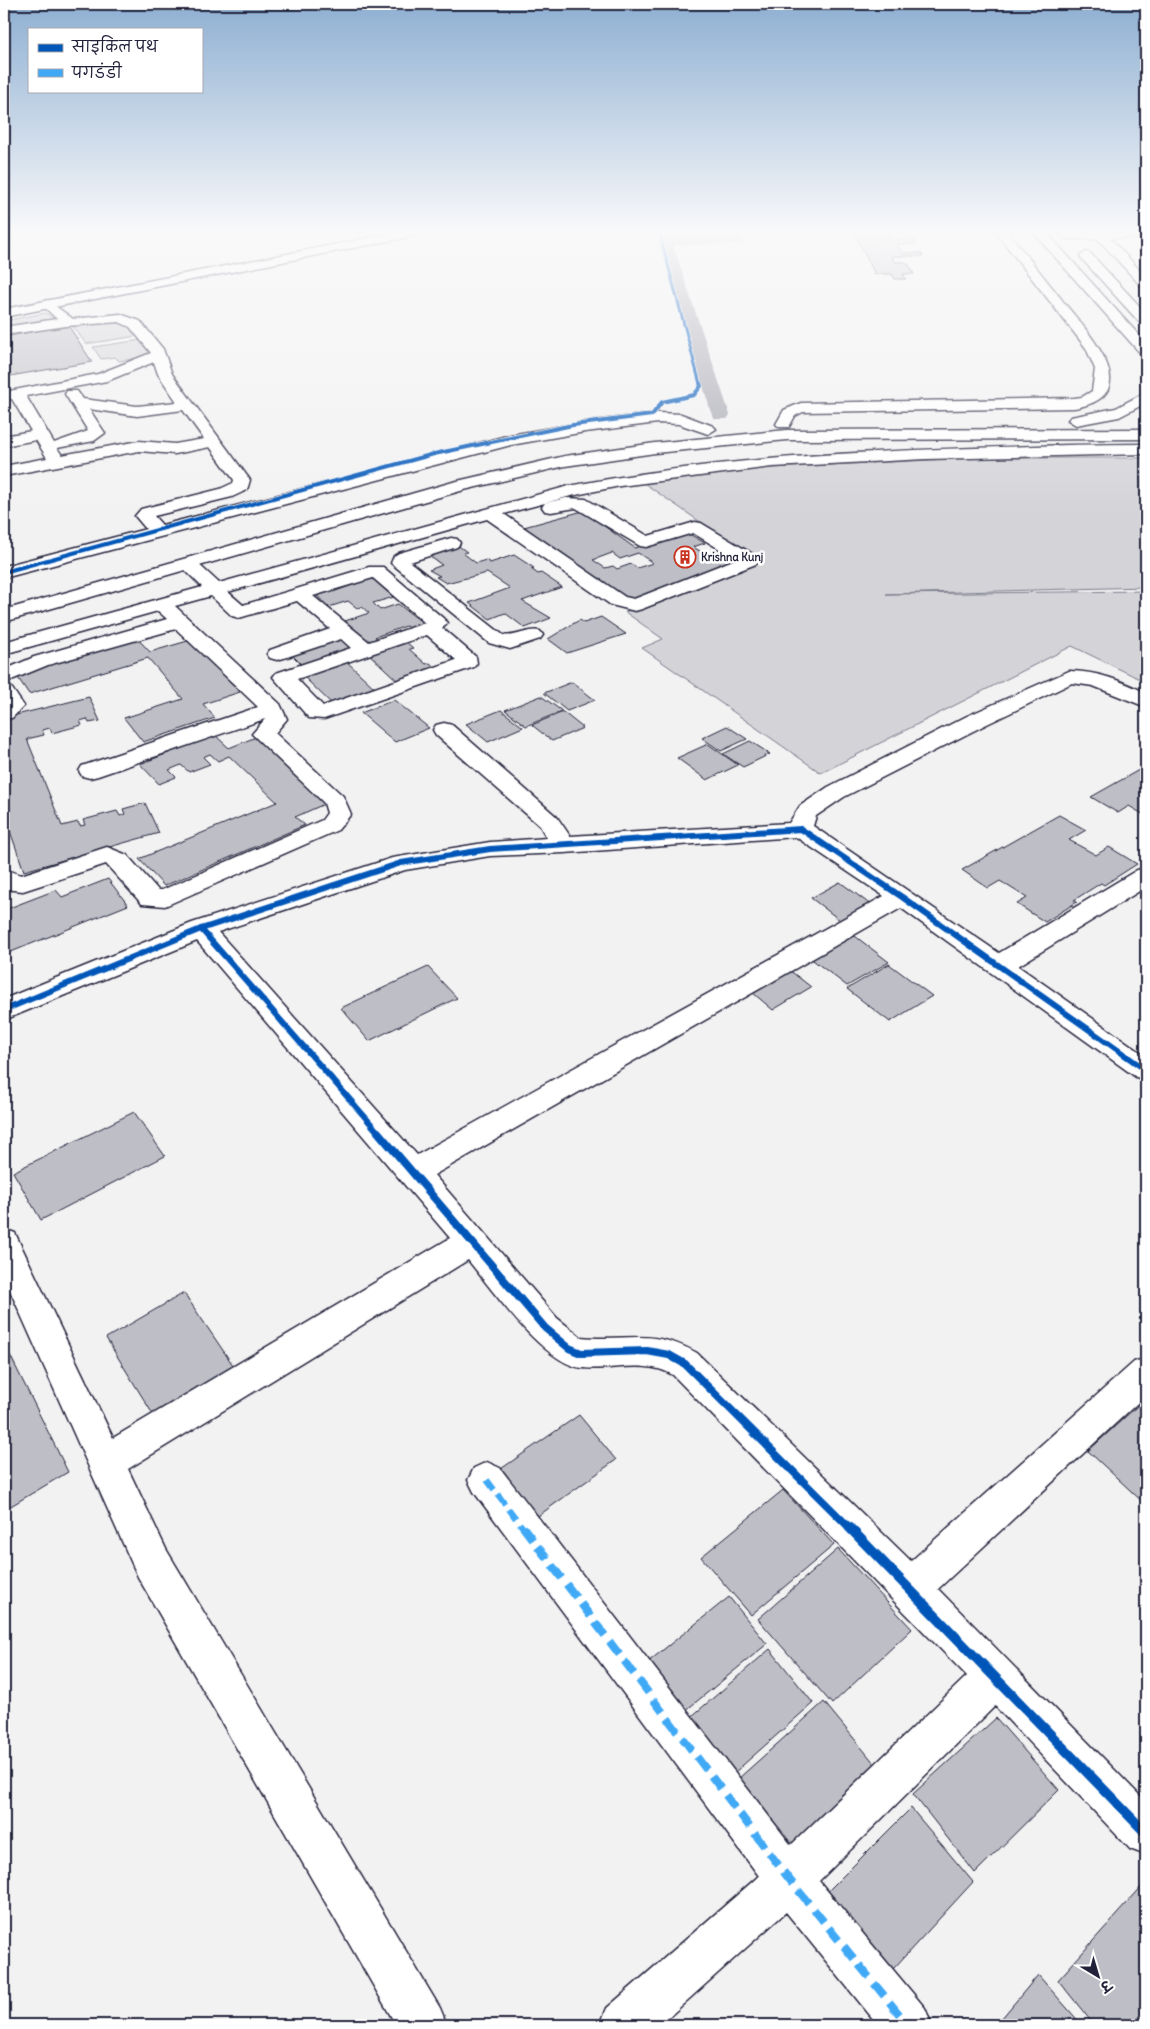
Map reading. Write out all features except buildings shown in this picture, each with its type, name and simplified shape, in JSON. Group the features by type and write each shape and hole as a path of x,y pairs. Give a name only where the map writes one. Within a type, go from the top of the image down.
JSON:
{"street":[{"path":"4,331 41,326"},
{"path":"135,326 156,349 162,369 242,480 241,486 226,493 147,513 144,516 158,532"},
{"path":"784,424 789,413 809,407 1074,403 1093,398 1102,385 1104,375 1098,358 1073,326"},
{"path":"1123,326 1146,351"},
{"path":"57,461 44,440 10,395 116,374 159,355"},
{"path":"4,441 88,438 97,433 66,385"},
{"path":"1065,422 1108,416 1134,407 1146,396"},
{"path":"78,403 146,412 187,405"},
{"path":"4,572 535,435 594,426 671,418 688,420 708,429"},
{"path":"358,498 509,456 558,447 708,429 784,424 1146,422"},
{"path":"4,616 459,486 565,461 655,448 787,435 1146,434"},
{"path":"4,471 139,446 175,449 214,442"},
{"path":"533,635 510,643 496,639 400,561 405,557 569,491 629,478 746,463 872,455 1146,449"},
{"path":"4,648 469,519 492,522 575,502 585,505 642,541 648,542 695,527 750,560 645,602 626,604 618,601 492,522"},
{"path":"492,522 504,536 574,586"},
{"path":"188,564 237,611 241,612 376,571 383,574 437,622 430,628 283,677 312,710 320,714 467,663 466,658 430,628"},
{"path":"300,594 366,650"},
{"path":"4,877 10,883 22,883 107,855 118,860 151,898 165,898 330,825 338,814 335,801 263,734 276,719 272,709 178,622 162,604"},
{"path":"4,677 41,661 178,622"},
{"path":"277,654 344,631"},
{"path":"800,829 801,821 808,812 836,792 975,720 1070,677 1083,676 1099,680 1146,700"},
{"path":"4,691 14,706 4,713"},
{"path":"90,771 272,709"},
{"path":"444,730 549,822 564,846"},
{"path":"4,1010 201,929 401,863 472,851 800,829 902,897 1146,1070"},
{"path":"999,965 1146,876"},
{"path":"413,1172 902,897"},
{"path":"201,929 413,1172 545,1328 569,1348 582,1352 647,1351 669,1355 685,1364 910,1588 1146,1833"},
{"path":"105,1463 472,1241"},
{"path":"4,1242 152,1563 423,2025"},
{"path":"910,1588 1146,1373"},
{"path":"487,1480 790,1878 908,2025"},
{"path":"624,2025 790,1878 995,1677"}],"shaded area":[{"path":"4,326 33,326 28,327 4,329"},
{"path":"73,326 130,326 137,336 86,344"},
{"path":"141,340 151,353 147,357 119,361 115,357 101,359 93,347"},
{"path":"969,458 1146,458 1146,587 886,594 1146,591 1146,682 1072,646 821,773 642,648 663,639 625,612 757,561 638,479 715,471"}],"waterway":[{"path":"692,326 721,415"}],"marked path":[{"path":"487,1480 789,1879 908,2025"}],"cycle path":[{"path":"4,572 434,454 573,425 652,415 662,402 694,395 701,386 685,326"},
{"path":"4,1010 201,929 401,863 490,849 801,829 902,897 1146,1070"},
{"path":"201,929 413,1172 545,1328 569,1348 581,1353 647,1351 669,1355 685,1364 910,1588 1146,1833"}],"place":[{"name":"Krishna Kunj","path":"685,557"}]}
